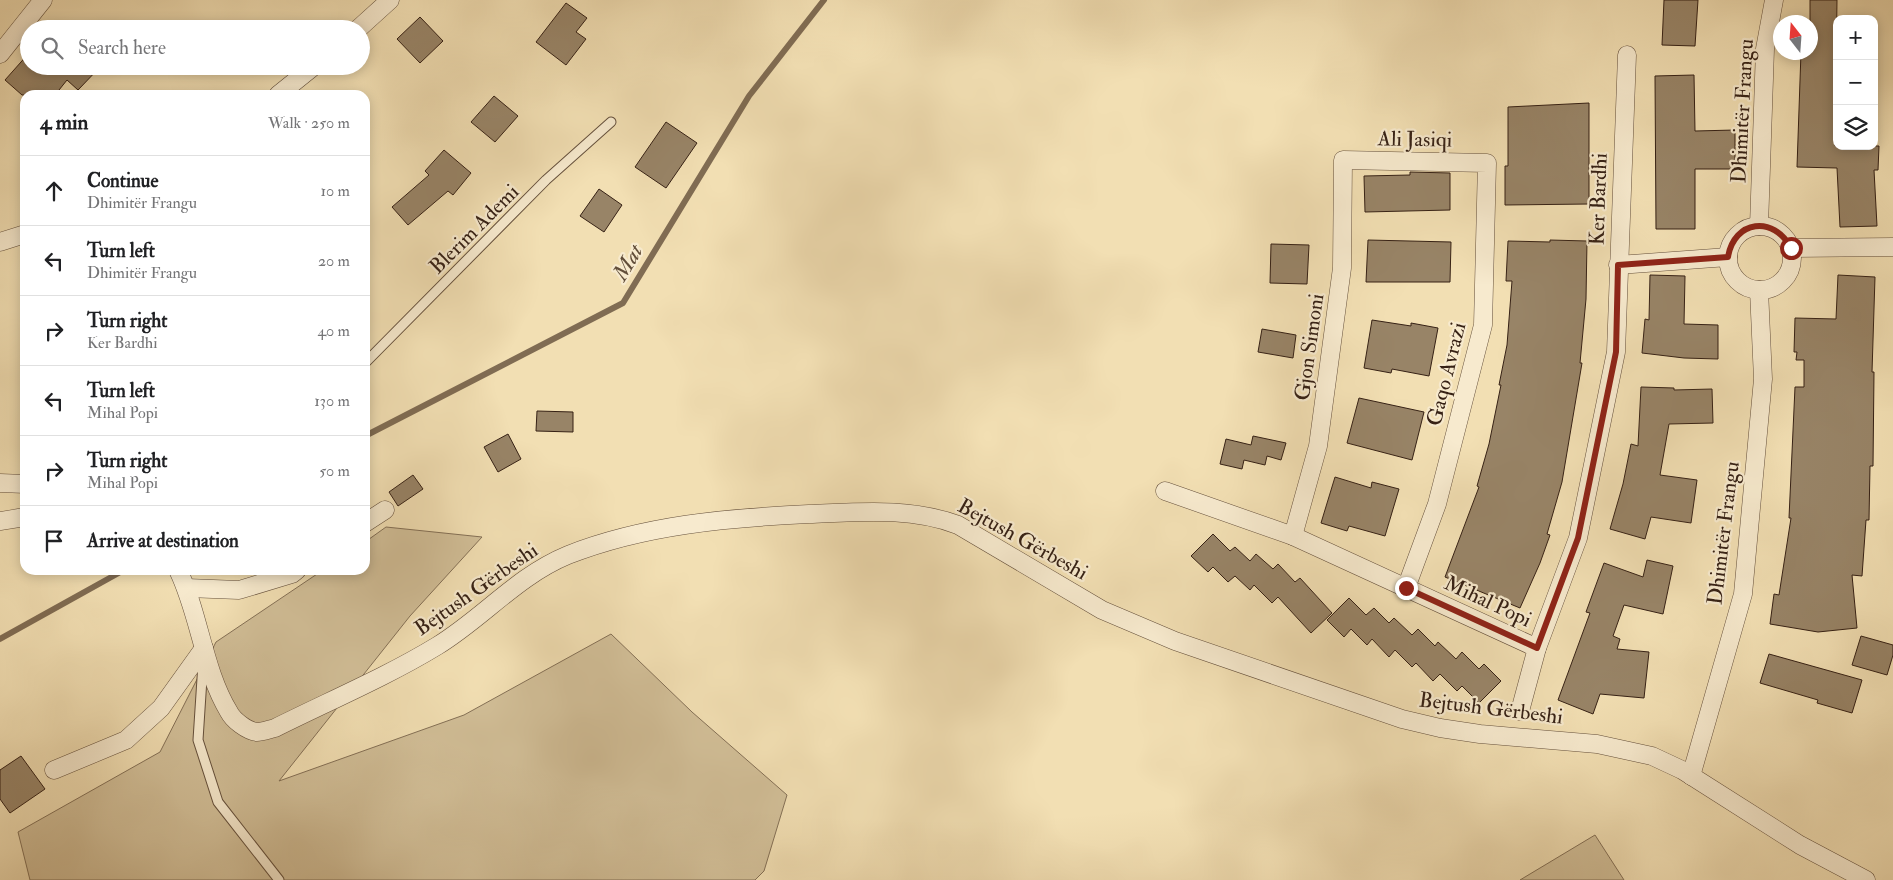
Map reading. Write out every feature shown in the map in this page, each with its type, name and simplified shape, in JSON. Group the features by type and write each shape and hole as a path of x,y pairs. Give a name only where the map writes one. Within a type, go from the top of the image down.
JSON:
{"street":[{"path":"27,20 43,0"},
{"path":"368,20 390,0"},
{"name":"Dhimitër Frangu","path":"1759,226 1765,49 1774,0"},
{"path":"0,54 20,29"},
{"name":"Ker Bardhi","path":"1626,55 1618,265 1728,257"},
{"path":"284,90 303,75"},
{"name":"Ali Jasiqi","path":"1342,160 1487,163"},
{"name":"Gjon Simoni","path":"1293,536 1318,446 1342,268 1342,160"},
{"name":"Gaqo Avrazi","path":"1406,588 1437,504 1483,325 1487,163"},
{"path":"1759,226 1779,231 1791,248 1793,258 1786,277 1769,289 1759,290 1740,283 1729,267 1728,257 1734,239 1741,232 1759,226"},
{"path":"0,242 20,236"},
{"path":"1791,248 1893,247"},
{"name":"Mihal Popi","path":"1165,491 1293,536 1537,648 1578,538 1616,352 1618,265"},
{"name":"Dhimitër Frangu","path":"1691,776 1743,594 1762,379 1759,290"},
{"path":"0,483 20,484"},
{"path":"370,520 385,510"},
{"name":"Bejtush Gërbeshi","path":"180,575 187,588 204,648 221,696 230,714 238,723 256,732 276,728 396,669 445,640 526,577 588,548 673,526 739,518 883,511 936,517 958,525 1102,610 1175,641 1402,719 1440,728 1480,734 1573,741 1623,748 1652,756 1691,776 1800,845 1866,880"},
{"path":"0,522 20,518"},
{"path":"187,588 239,590 289,575"},
{"path":"54,770 126,740 161,708 204,648"},
{"path":"1520,711 1537,648"}],"lane":[{"name":"Blerim Ademi","path":"370,358 546,180 611,122"},
{"path":"204,648 198,740 218,802 279,880"}],"shaded area":[{"path":"386,527 482,537 410,616 279,781 464,715 611,634 692,712 787,795 764,871 755,880 30,880 18,832 160,752 216,642 316,575 370,575 370,538"},
{"path":"1595,835 1624,880 1520,880"}],"building":[{"path":"1664,0 1698,0 1695,46 1662,45"},
{"path":"1810,0 1837,0 1837,15 1833,15 1833,150 1878,150 1879,146 1878,170 1874,170 1877,226 1840,227 1837,168 1797,167 1801,60 1818,60 1818,15 1810,15"},
{"path":"566,3 587,18 576,32 586,39 566,65 536,42"},
{"path":"420,17 443,41 420,63 397,39"},
{"path":"20,63 20,75 92,75 78,90 67,80 59,90 20,90 20,93 5,80"},
{"path":"1694,75 1695,131 1735,130 1735,169 1695,169 1695,229 1656,229 1655,76"},
{"path":"494,96 518,116 495,142 471,122"},
{"path":"1589,103 1589,204 1505,205 1505,166 1508,166 1508,107"},
{"path":"666,122 697,143 666,188 635,167"},
{"path":"444,150 471,173 453,195 448,191 408,225 392,207 429,175 425,171"},
{"path":"1410,172 1450,173 1450,210 1365,212 1364,176 1410,175"},
{"path":"599,189 622,205 604,232 580,216"},
{"path":"1368,240 1451,242 1450,282 1366,282"},
{"path":"1550,240 1587,241 1586,299 1580,363 1582,363 1562,482 1547,534 1550,535 1520,608 1445,577 1479,487 1477,486 1489,444 1501,385 1499,385 1507,345 1512,281 1506,281 1508,241 1550,242"},
{"path":"1271,244 1309,245 1307,284 1270,283"},
{"path":"1650,275 1685,276 1684,324 1718,325 1718,359 1684,358 1642,353 1645,319 1649,320"},
{"path":"1838,275 1875,277 1872,372 1874,372 1873,466 1870,466 1869,520 1866,520 1862,576 1852,575 1857,628 1818,632 1770,624 1774,594 1779,595 1791,518 1789,518 1795,387 1804,387 1804,360 1796,360 1797,352 1794,352 1795,318 1836,319"},
{"path":"1372,320 1411,326 1411,323 1438,328 1429,376 1392,369 1391,373 1364,368"},
{"path":"1262,329 1296,335 1293,358 1258,352"},
{"path":"1641,387 1674,388 1674,390 1712,389 1713,423 1669,424 1660,475 1697,480 1691,523 1651,517 1645,539 1610,529 1623,484 1631,444 1638,446"},
{"path":"1359,398 1424,412 1412,460 1347,443"},
{"path":"537,411 573,412 573,432 536,431"},
{"path":"508,434 521,459 498,472 484,447"},
{"path":"1253,436 1286,443 1281,460 1267,456 1265,465 1244,460 1242,469 1220,464 1226,439 1251,445"},
{"path":"413,475 423,489 398,506 389,492"},
{"path":"1335,477 1371,488 1372,482 1399,489 1385,536 1349,526 1347,531 1321,523"},
{"path":"1213,534 1230,551 1235,547 1250,561 1256,554 1273,569 1278,564 1295,582 1300,578 1332,613 1311,633 1278,597 1272,603 1254,585 1250,590 1235,576 1228,582 1213,567 1208,572 1191,556"},
{"path":"1647,560 1673,566 1663,614 1624,605 1613,636 1620,639 1617,649 1649,652 1644,698 1600,694 1593,714 1558,700 1590,613 1586,612 1604,563 1643,577"},
{"path":"1349,598 1366,615 1374,608 1389,623 1394,618 1412,635 1418,629 1435,646 1438,642 1456,659 1462,652 1479,669 1484,664 1501,681 1479,703 1462,686 1457,691 1440,674 1433,681 1416,663 1412,667 1395,650 1389,657 1372,639 1367,645 1351,629 1344,637 1327,620"},
{"path":"1861,636 1893,645 1893,655 1887,675 1852,665"},
{"path":"1769,654 1862,680 1852,713 1817,703 1818,700 1760,683"},
{"path":"21,756 45,789 10,813 0,799 0,770"}],"waterway":[{"name":"Mat","path":"370,433 623,303 749,96 824,0"},
{"name":"Mat","path":"0,639 115,575"}],"route":[{"path":"1406,588 1537,648 1578,538 1616,352 1618,265 1728,257 1729,247 1741,232 1749,227 1759,226 1779,231 1786,238 1791,248"}]}
